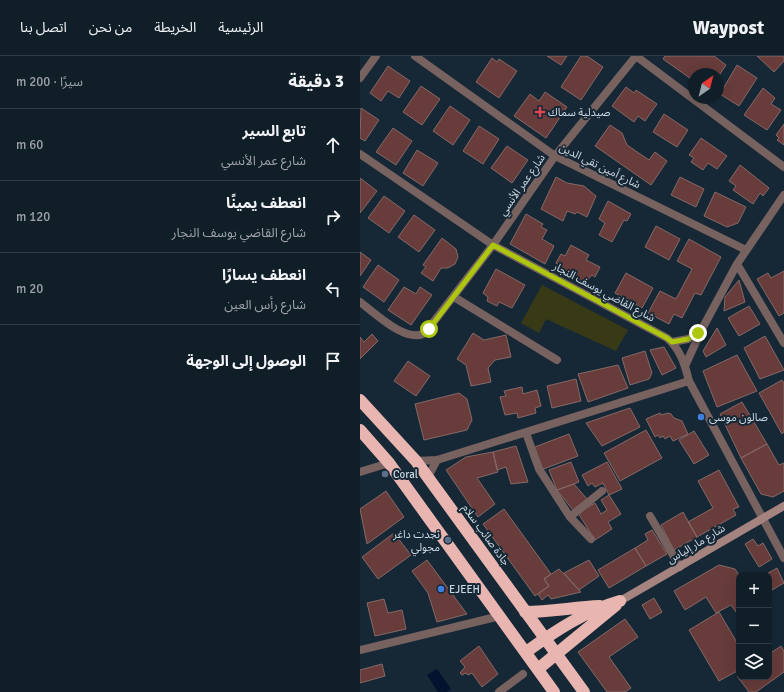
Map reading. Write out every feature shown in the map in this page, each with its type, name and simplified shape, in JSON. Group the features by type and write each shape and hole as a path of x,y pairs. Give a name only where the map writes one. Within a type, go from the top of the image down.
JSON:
{"highway":[{"name":"جادة صائب سلام","path":"360,400 416,461 584,692"},
{"path":"360,430 389,463 554,692"},
{"path":"526,652 567,624 606,605 620,601"},
{"path":"538,669 620,601"},
{"path":"525,612 545,612 570,607 606,605"}],"street":[{"path":"360,78 376,56"},
{"name":"شارع أمين تقي الدين","path":"415,56 554,156 746,250"},
{"path":"636,56 784,167"},
{"name":"شارع عمر الأنسي","path":"360,302 404,334 418,336 429,329 493,245 554,156 636,56"},
{"name":"شارع القاضي يوسف النجار","path":"360,154 493,245 672,342 678,349 690,382 784,558"},
{"path":"685,366 702,329 737,264 784,195"},
{"path":"737,264 784,343"},
{"path":"454,297 557,360"},
{"path":"672,342 688,339 702,329"},
{"path":"416,461 437,460 690,382"},
{"path":"526,433 538,469 570,517 591,540"},
{"path":"428,477 437,460"},
{"path":"360,472 389,463"},
{"path":"570,517 602,491"},
{"name":"شارع مار إلياس","path":"620,601 784,506"},
{"path":"650,516 680,567"},
{"path":"360,650 500,616"},
{"path":"499,692 523,674"}],"green space":[{"path":"542,285 628,330 616,351 546,319 539,333 521,323"}],"water":[{"path":"437,669 451,689 447,692 438,692 427,675"}],"building":[{"path":"547,56 567,56 561,65"},
{"path":"581,56 587,56 603,67 581,100 561,87"},
{"path":"665,56 714,56 726,65 724,68 688,68 688,77 663,59"},
{"path":"757,56 784,56 784,61 774,72"},
{"path":"492,58 497,62 499,59 517,71 499,98 476,82"},
{"path":"737,65 757,78 739,106 724,97 724,87"},
{"path":"388,66 410,81 399,98 388,91 381,101 370,93"},
{"path":"421,86 440,99 422,125 403,112"},
{"path":"626,87 634,93 636,90 657,104 645,121 638,116 634,122 612,106"},
{"path":"763,88 775,98 771,104 781,110 767,130 744,115"},
{"name":"صيدلية سماك","path":"545,92 567,107 546,138 514,116 530,94 539,101"},
{"path":"450,106 470,120 453,145 433,131"},
{"path":"361,108 379,120 365,141 360,138"},
{"path":"664,114 688,130 677,147 653,132"},
{"path":"784,124 784,145 777,140 779,138 776,135"},
{"path":"610,125 622,133 627,145 649,160 655,152 667,161 651,185 595,146"},
{"path":"479,126 499,139 483,164 463,151"},
{"path":"393,128 412,141 396,165 376,152"},
{"path":"701,138 727,156 717,169 708,163 703,170 691,162 694,158 689,155"},
{"path":"507,146 528,160 512,183 491,168"},
{"path":"417,150 438,163 423,186 403,173"},
{"path":"740,165 769,188 763,196 760,193 753,204 733,190 736,186 729,181"},
{"path":"556,177 567,183 584,186 596,196 587,217 577,212 575,214 567,211 563,221 541,209"},
{"path":"680,177 704,189 696,207 671,195"},
{"path":"360,178 377,191 360,213"},
{"path":"715,192 746,207 738,223 727,227 704,216"},
{"path":"384,196 405,211 389,233 368,218"},
{"path":"608,201 631,214 627,221 624,220 612,242 599,235 605,223 599,219"},
{"path":"526,214 543,224 541,227 547,230 542,239 554,246 545,264 510,244"},
{"path":"414,215 435,230 419,252 398,237"},
{"path":"656,226 680,239 669,260 645,247"},
{"path":"442,238 456,249 458,257 455,264 448,268 441,268 433,281 421,273 426,267 423,265"},
{"path":"689,239 721,257 701,295 695,293 682,318 674,314 669,324 648,313 660,291 676,299 692,269 677,261"},
{"path":"571,245 589,255 586,260 600,267 595,277 592,275 584,284 562,271 563,268 556,263 561,254 565,256"},
{"path":"360,252 371,260 360,276"},
{"path":"378,265 399,280 384,302 363,287"},
{"path":"496,269 525,285 512,308 499,302 497,306 487,301 488,297 483,293"},
{"path":"784,271 784,313 779,316 757,279 768,273 771,278"},
{"path":"626,273 653,288 642,308 615,293"},
{"path":"739,280 745,302 724,311 725,297"},
{"path":"404,287 416,294 420,287 432,295 411,325 388,310"},
{"path":"749,306 760,324 739,336 728,318"},
{"path":"717,328 726,345 706,357 703,351"},
{"path":"473,333 484,340 506,335 511,357 495,360 488,368 491,382 471,386 466,365 457,359"},
{"path":"372,334 378,341 360,359 360,337 364,342"},
{"path":"765,336 784,370 760,379 744,348"},
{"path":"664,347 676,368 662,375 650,350"},
{"path":"645,351 652,373 649,379 630,385 622,358"},
{"path":"737,355 757,391 717,407 703,371"},
{"path":"408,361 430,376 416,396 394,381"},
{"path":"618,365 628,388 588,402 578,374"},
{"path":"576,379 581,401 552,408 547,386"},
{"path":"782,380 784,383 784,432 782,434 759,393"},
{"path":"522,387 523,394 537,390 541,406 535,408 536,413 518,418 517,413 505,415 500,397 506,396 504,391"},
{"path":"459,393 467,399 472,420 467,430 424,440 415,404"},
{"path":"742,402 767,444 741,458 720,414"},
{"path":"630,408 640,427 602,446 586,423"},
{"path":"660,413 661,415 668,413 671,414 674,418 682,421 688,434 673,441 670,436 665,439 663,436 660,438 658,435 655,437 646,419"},
{"path":"646,430 662,458 620,481 604,453"},
{"path":"694,431 709,455 694,464 679,440"},
{"path":"569,434 578,456 541,470 532,448"},
{"path":"767,444 779,465 784,463 784,491 773,497 761,494 741,458"},
{"path":"516,446 528,482 511,484 506,467 497,470 493,452"},
{"path":"493,452 498,472 477,478 495,504 478,517 446,470 466,457"},
{"path":"571,462 579,482 557,490 549,470"},
{"path":"607,462 622,489 609,495 603,483 595,487 592,483 588,486 582,475"},
{"path":"719,470 739,507 733,509 736,515 697,537 688,522 713,508 698,481"},
{"path":"574,484 587,499 573,510 557,490"},
{"path":"386,491 404,517 367,544 360,509"},
{"path":"609,495 621,514 608,522 612,529 595,540 578,513 595,503 601,514 607,510 601,500"},
{"path":"504,509 551,574 544,579 549,586 535,596 483,524"},
{"path":"683,512 697,537 674,550 661,525"},
{"path":"652,530 667,554 646,566 635,548 648,540 645,534"},
{"path":"394,533 411,555 378,579 362,557"},
{"path":"753,539 758,546 763,543 772,559 759,567 745,544"},
{"path":"635,548 646,566 609,588 598,570"},
{"path":"427,560 467,614 437,622 428,593 412,571"},
{"path":"589,560 599,576 579,590 564,573"},
{"path":"719,565 735,569 737,572 736,612 731,605 716,613 706,597 685,610 674,591"},
{"path":"777,568 784,583 772,590 772,572 770,572"},
{"path":"559,569 581,592 551,599 548,595 542,600 538,594 549,586 544,579"},
{"path":"654,598 662,612 650,619 642,605"},
{"path":"384,599 388,613 402,610 406,629 375,636 367,603"},
{"path":"719,612 736,641 736,672 719,681 689,630"},
{"path":"625,619 638,637 609,657 631,688 625,692 607,692 578,652"},
{"path":"479,646 498,674 482,687 472,673 462,675 460,673 465,667 460,661"},
{"path":"781,646 784,651 784,672 756,692 749,692 740,680 772,680 772,652"},
{"path":"382,664 385,676 360,683 360,670"}],"place":[{"name":"صيدلية سماك","path":"540,112"},
{"name":"صالون موسى","path":"701,417"},
{"name":"Coral","path":"385,474"},
{"name":"نجدت داغر مجولي","path":"448,540"},
{"name":"EJEEH","path":"441,589"}],"route":[{"path":"429,329 493,245 672,342 688,339 698,333"}]}
